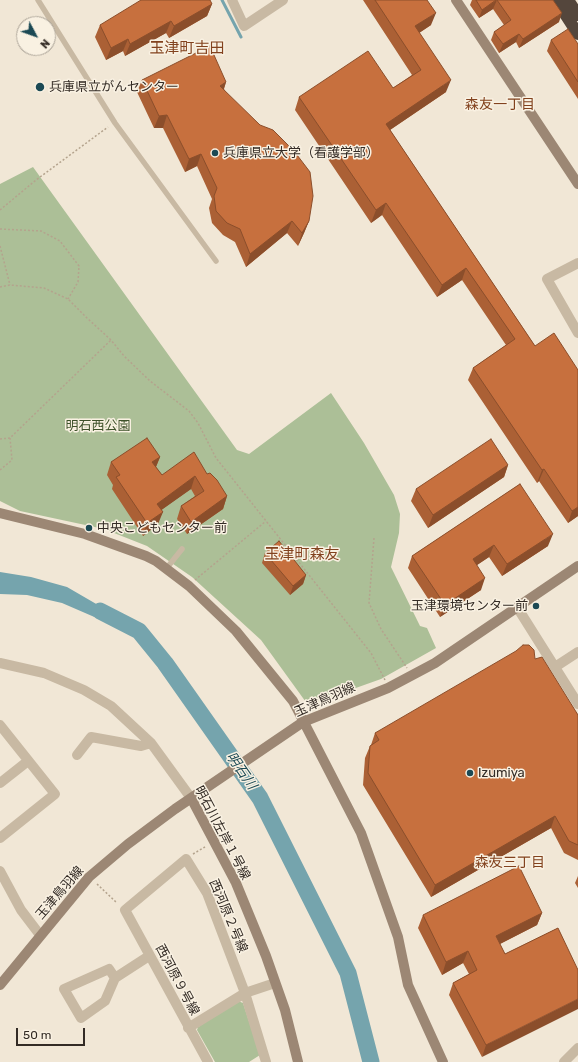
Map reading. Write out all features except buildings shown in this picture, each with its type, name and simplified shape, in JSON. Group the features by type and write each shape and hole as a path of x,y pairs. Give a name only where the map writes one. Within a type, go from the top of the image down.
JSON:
{"highway":[{"path":"556,0 578,34"},
{"path":"568,0 578,15"}],"street":[{"path":"232,0 244,26 283,0"},
{"path":"459,1 578,184"},
{"path":"578,263 547,279 578,333"},
{"path":"0,513 85,534 146,556 166,568 189,586 236,631 292,701 361,832 398,937 408,986 443,1062"},
{"name":"玉津鳥羽線","path":"0,985 89,877 128,844 191,798 303,722 388,688 436,663 578,566"},
{"path":"517,607 578,704"},
{"path":"555,667 578,652"},
{"name":"明石川左岸１号線","path":"0,663 44,673 84,690 111,706 151,743 191,798 236,883 275,983 298,1062"},
{"path":"0,726 55,794 0,838"},
{"path":"78,755 91,738 141,746 151,743"},
{"path":"0,783 28,761"},
{"path":"124,910 186,859"},
{"name":"西河原２号線","path":"186,859 207,893 245,993 266,1062"},
{"path":"0,871 22,910 40,935"},
{"name":"西河原９号線","path":"124,910 208,1062"},
{"path":"115,978 109,969 64,989 81,1018 105,1001 115,978 149,956"},
{"path":"188,1028 245,993 275,983"},
{"path":"564,1062 578,1048"}],"lane":[{"path":"38,0 115,123 216,261"},
{"path":"166,568 182,549"}],"path":[{"path":"0,210 36,180 115,123"},
{"path":"0,229 41,231 60,241 79,266 78,282 68,299"},
{"path":"0,246 10,286"},
{"path":"0,287 10,286 44,288 68,299 111,340 124,356 150,381 189,411 198,423 216,458 371,653 388,688"},
{"path":"0,439 10,438 111,340"},
{"path":"0,470 12,460 10,438"},
{"path":"189,586 266,521"},
{"path":"374,538 369,603 380,628 412,676"},
{"path":"186,859 214,842"},
{"path":"89,877 124,910"}],"green space":[{"name":"明石西公園","path":"33,167 237,450 249,454 331,393 364,443 394,495 400,514 399,533 391,567 420,626 427,628 436,648 381,679 308,705 261,640 192,577 147,546 104,529 20,511 0,501 0,184"},
{"path":"238,1001 243,1003 260,1055 249,1062 215,1062 197,1030 198,1027"}],"water":[{"path":"0,572 31,577 67,587 129,623 99,619 62,603 27,595 0,594"}],"waterway":[{"path":"222,0 241,37"},
{"name":"明石川","path":"100,611 139,631 165,663 260,798 348,973 371,1062"}],"place":[{"name":"兵庫県立がんセンター","path":"40,87"},
{"name":"兵庫県立大学（看護学部）","path":"215,153"},
{"name":"中央こどもセンター前","path":"89,528"},
{"name":"玉津環境センター前","path":"536,606"},
{"name":"Izumiya","path":"470,773"}],"district":[{"name":"玉津町吉田","path":"187,49"},
{"name":"森友一丁目","path":"500,105"},
{"name":"玉津町森友","path":"302,555"},
{"name":"森友三丁目","path":"510,863"}]}
